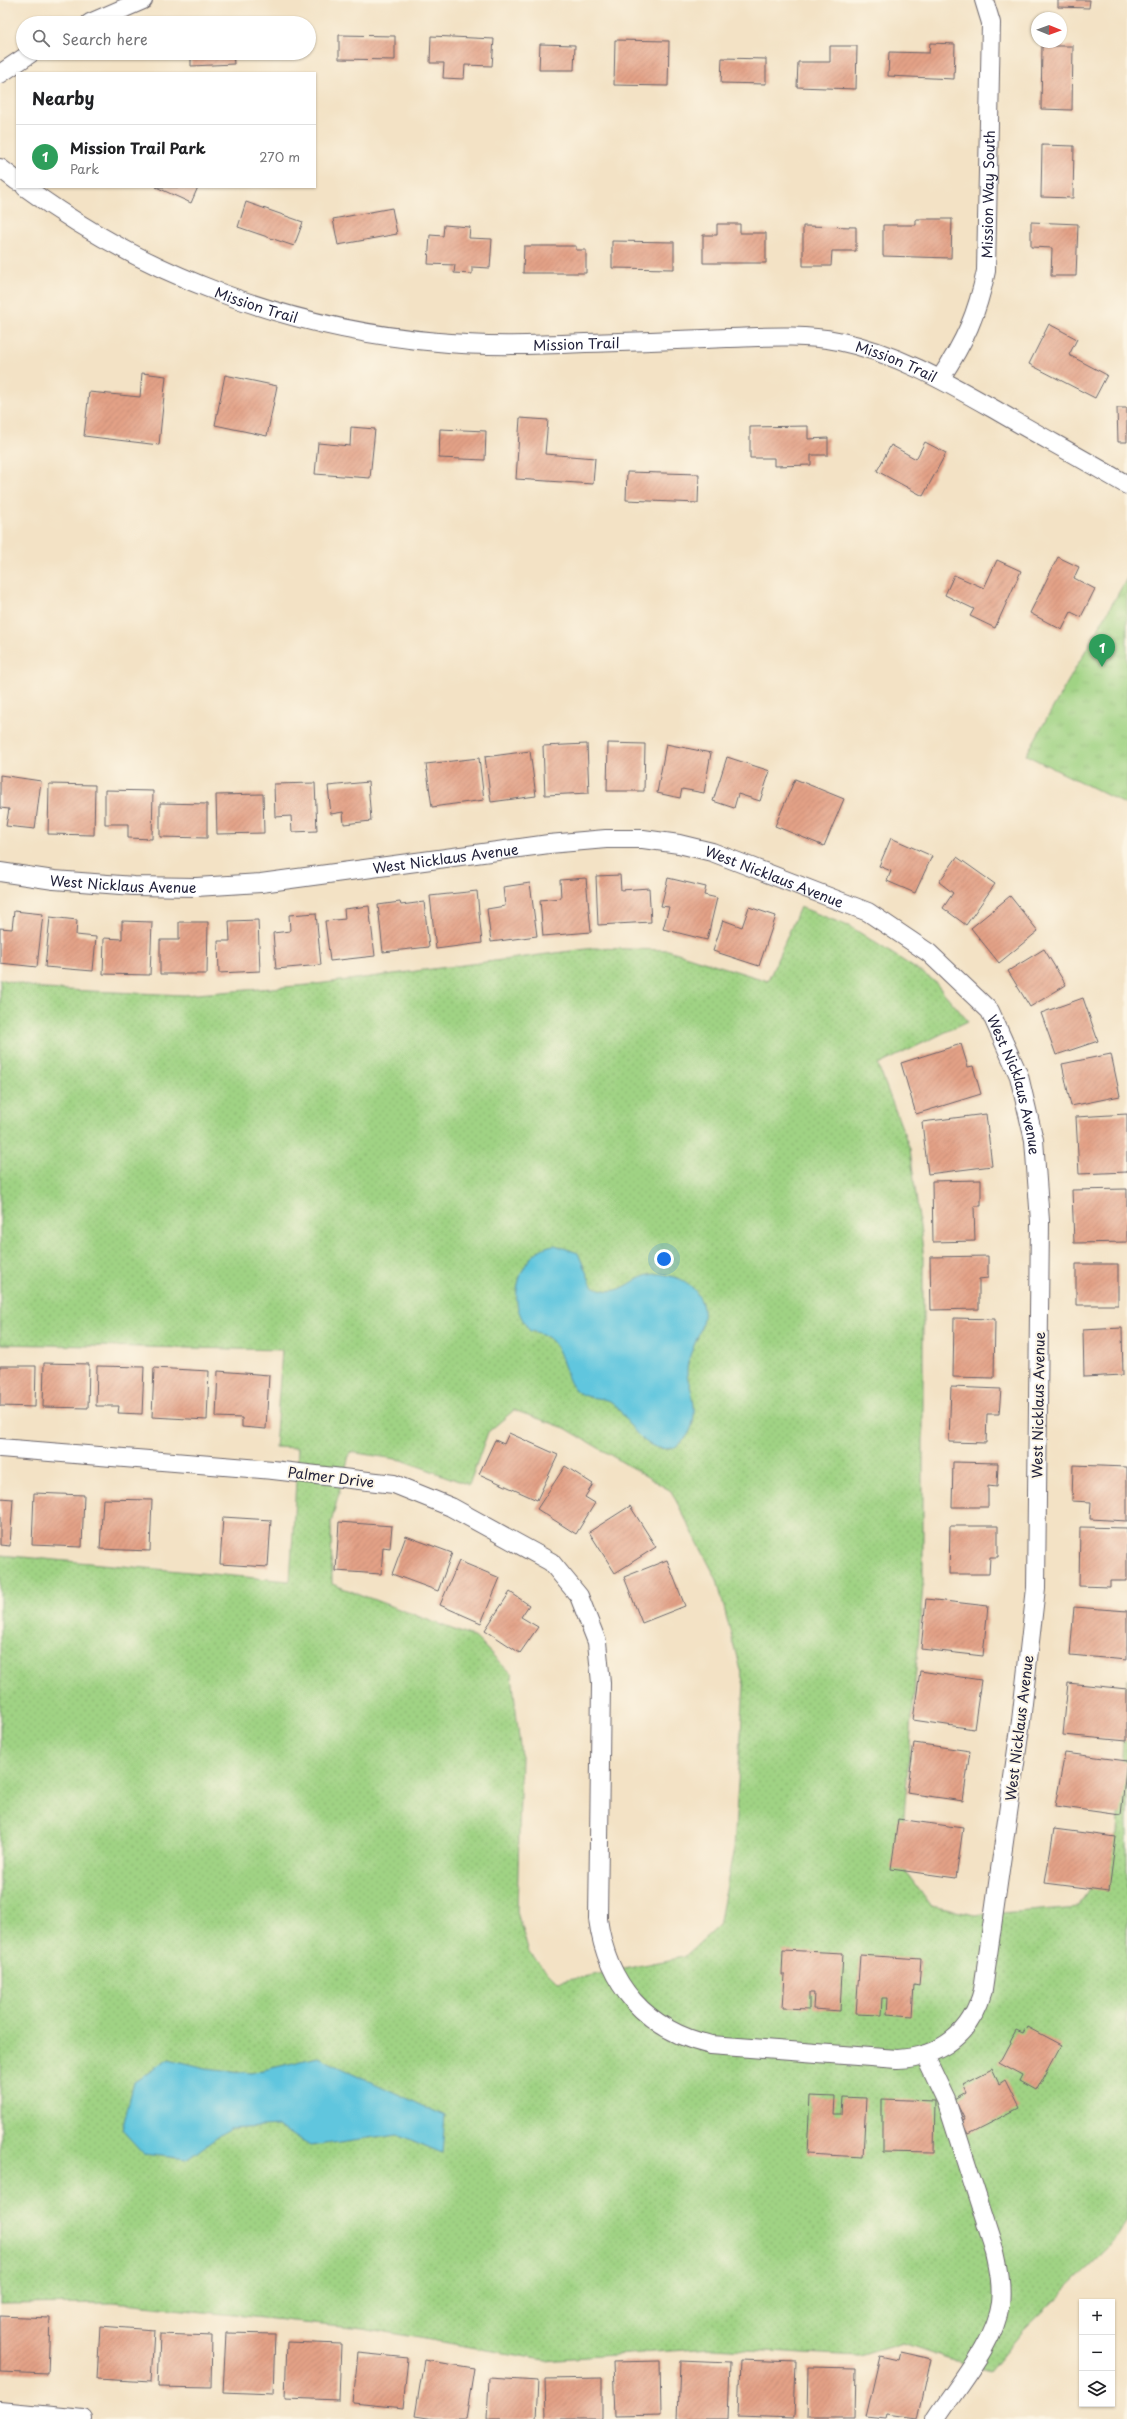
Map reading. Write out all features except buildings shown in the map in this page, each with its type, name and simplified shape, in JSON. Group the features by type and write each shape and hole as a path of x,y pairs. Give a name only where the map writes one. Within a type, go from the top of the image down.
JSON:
{"street":[{"path":"106,16 143,0"},
{"name":"Mission Way South","path":"940,379 961,347 980,304 986,271 991,23 984,0"},
{"path":"0,74 21,60"},
{"path":"0,168 16,180"},
{"name":"Mission Trail","path":"26,188 57,211 108,242 206,289 270,310 334,326 398,338 441,342 530,345 766,337 834,340 876,351 940,379 1127,485"},
{"name":"West Nicklaus Avenue","path":"0,872 54,880 134,886 196,887 261,883 548,844 606,839 643,839 672,843 726,857 868,912 929,953 990,1011 1019,1076 1034,1140 1040,1221 1036,1588 1021,1721 983,1990 975,2014 969,2024 950,2043 925,2056"},
{"name":"Palmer Drive","path":"0,1448 273,1470 394,1484 451,1507 550,1562 579,1596 597,1642 601,1683 598,1919 609,1964 630,1998 642,2010 667,2029 696,2042 711,2045 897,2059 925,2056"},
{"path":"925,2056 946,2100 996,2252 1001,2277 1000,2305 990,2337 936,2419"},
{"path":"0,2411 83,2419"}],"green space":[{"path":"1127,578 1127,805 1026,755"},
{"path":"800,907 851,927 933,980 968,1021 878,1065 910,1149 923,1250 923,1585 900,1864 931,1906 975,1915 1079,1907 1117,1834 1127,1679 1127,2220 1110,2246 1022,2332 989,2372 903,2343 859,2356 712,2348 544,2360 363,2328 114,2303 0,2304 0,1555 290,1581 298,1448 275,1447 282,1350 0,1344 0,979 43,989 184,995 309,985 594,948 668,950 768,981","holes":["514,1410 565,1428 671,1491 717,1580 744,1685 734,1848 719,1925 684,1957 558,1982 529,1953 517,1912 521,1756 512,1675 476,1638 332,1584 331,1523 350,1452 402,1460 469,1485 488,1432"]}],"water":[{"path":"555,1245 578,1253 592,1286 603,1290 612,1291 619,1289 639,1278 647,1275 658,1274 681,1279 696,1292 702,1303 702,1323 688,1363 687,1373 691,1388 694,1416 692,1426 685,1439 673,1448 659,1448 645,1441 635,1431 614,1404 606,1400 587,1397 579,1393 568,1378 562,1358 552,1340 543,1334 530,1331 526,1325 520,1314 517,1303 518,1284 521,1275 531,1258 546,1247"},
{"path":"318,2057 445,2116 442,2153 397,2134 310,2146 278,2126 229,2129 187,2159 144,2154 122,2130 134,2082 169,2059 206,2068 251,2073"}],"place":[{"name":"Mission Trail Park","path":"1102,667"}]}
